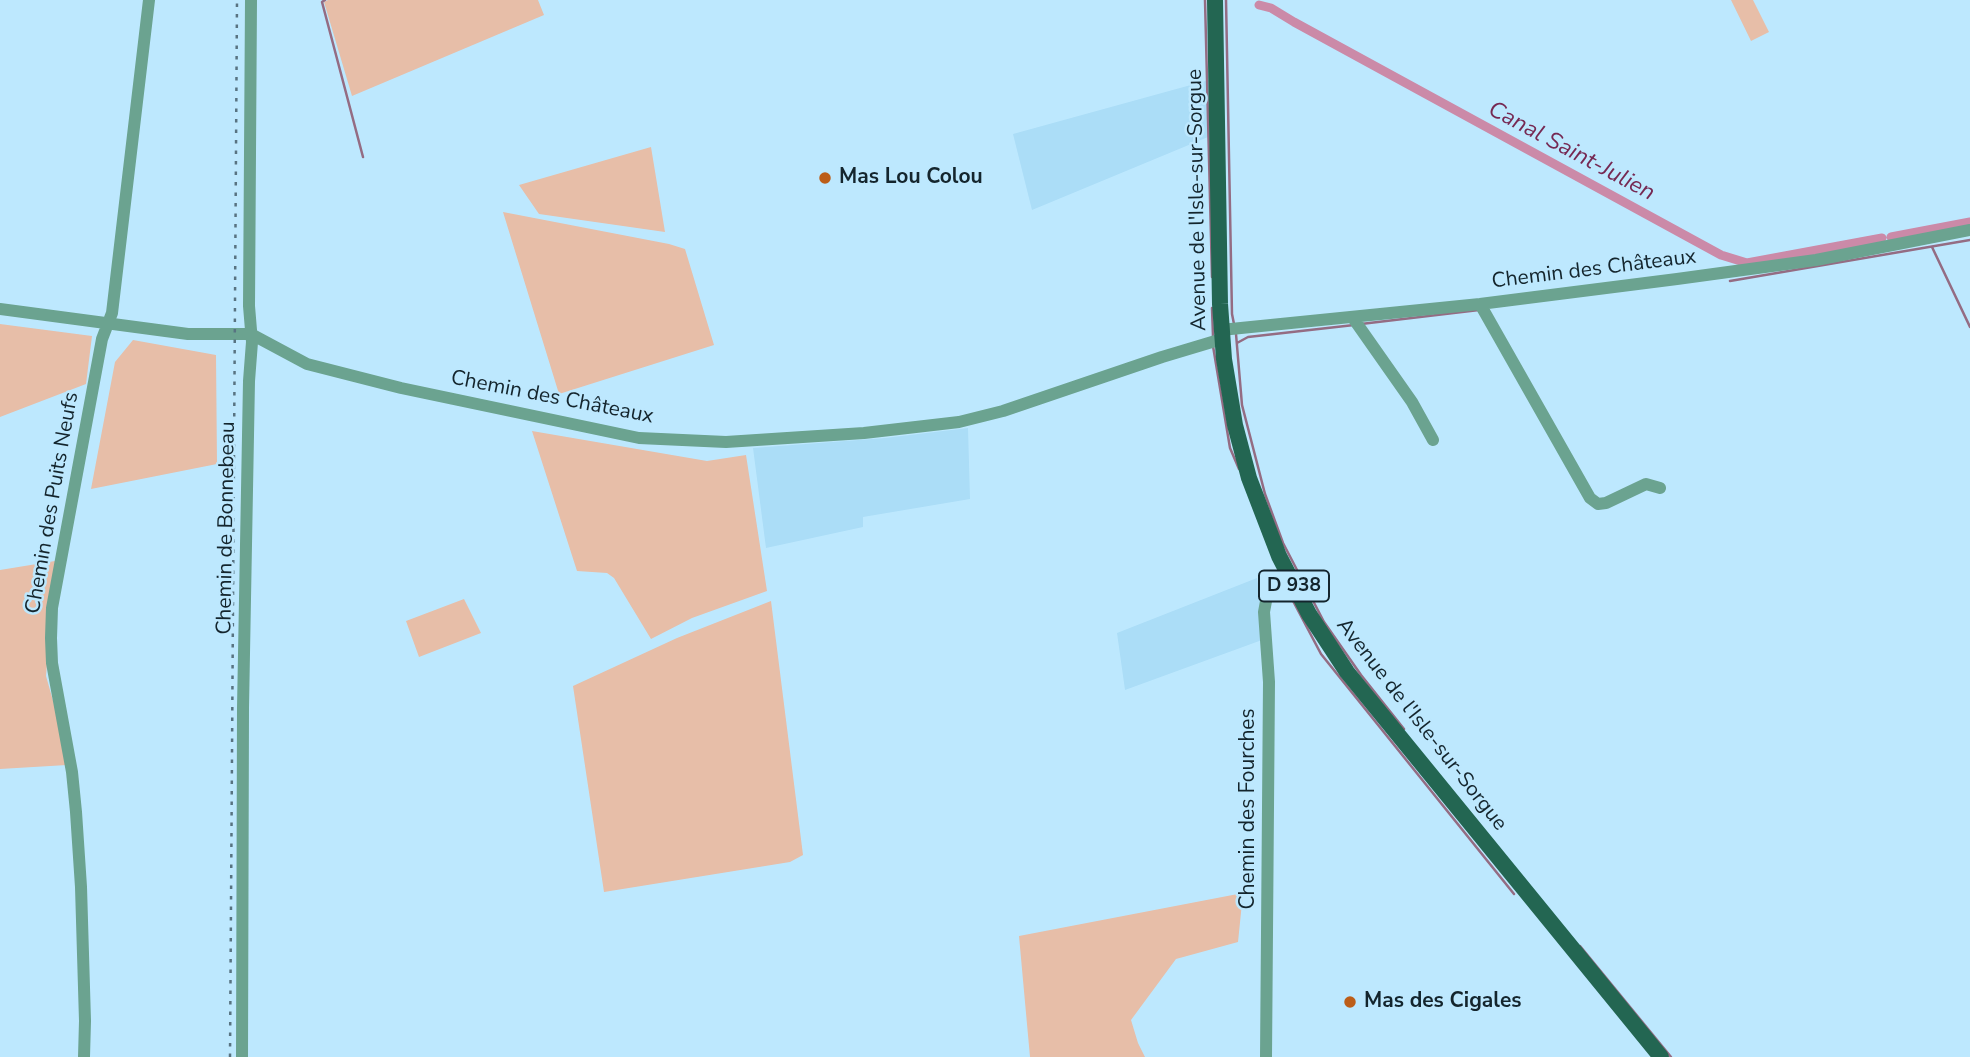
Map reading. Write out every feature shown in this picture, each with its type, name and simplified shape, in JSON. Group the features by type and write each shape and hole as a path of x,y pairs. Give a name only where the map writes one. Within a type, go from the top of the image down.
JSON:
{"main road":[{"name":"Avenue de l'Isle-sur-Sorgue","path":"1215,0 1221,335 1230,400 1249,478 1264,519 1287,572 1314,622 1348,672 1661,1057"}],"street":[{"name":"Chemin des Puits Neufs","path":"84,1057 85,1021 76,812 72,772 52,663 52,608 102,339 112,313 149,0"},
{"name":"Chemin de Bonnebeau","path":"243,1057 243,722 251,334 251,0"},
{"name":"Chemin des Châteaux","path":"0,309 188,334 251,334 307,364 401,388 639,438 726,442 864,433 959,422 1003,411 1221,335 1816,260 1970,230"},
{"path":"1480,304 1590,498 1598,504 1606,503 1646,484 1660,488"},
{"path":"1353,318 1412,402 1433,440"},
{"name":"Chemin des Fourches","path":"1266,1057 1269,682 1264,612 1269,585 1287,572"}],"shaded area":[{"path":"538,0 544,15 352,96 324,2"},
{"path":"1731,0 1753,0 1769,32 1751,41"},
{"path":"1209,80 1208,137 1032,210 1013,134"},
{"path":"651,147 665,232 539,214 519,185"},
{"path":"503,212 685,249 714,345 559,394"},
{"path":"0,324 92,336 86,384 0,417"},
{"path":"133,340 216,355 217,464 91,489 115,362"},
{"path":"968,428 970,499 863,517 863,527 766,548 753,448 885,438"},
{"path":"532,431 707,461 746,455 767,591 692,618 651,639 614,578 607,573 577,571"},
{"path":"55,561 46,676 63,736 67,765 0,769 0,570"},
{"path":"1257,578 1261,601 1262,640 1125,690 1117,633"},
{"path":"464,599 481,633 419,657 406,621"},
{"path":"771,601 803,855 790,862 604,892 573,686 677,638"},
{"path":"1243,893 1238,942 1176,959 1131,1020 1145,1057 1030,1057 1019,936"}],"waterway":[{"path":"325,0 322,2 363,157"},
{"path":"1205,0 1212,277"},
{"path":"1226,0 1234,324"},
{"name":"Canal Saint-Julien","path":"1259,5 1271,8 1721,255 1747,263 1882,238"},
{"name":"Canal Saint-Julien","path":"1891,237 1970,222"},
{"path":"1730,281 1970,240"},
{"path":"1932,247 1970,327"},
{"path":"1212,308 1213,336"},
{"path":"1361,324 1479,310"},
{"path":"1237,343 1248,337 1354,325"},
{"path":"1236,334 1242,405 1265,494 1283,543 1324,622 1361,675 1404,729"},
{"path":"1213,346 1230,448 1239,469"},
{"path":"1282,580 1321,654 1514,894"},
{"path":"1580,946 1671,1057"}],"railway":[{"path":"230,1057 237,0"}],"place":[{"name":"Mas Lou Colou","path":"825,178"},
{"name":"Mas des Cigales","path":"1350,1002"}]}
